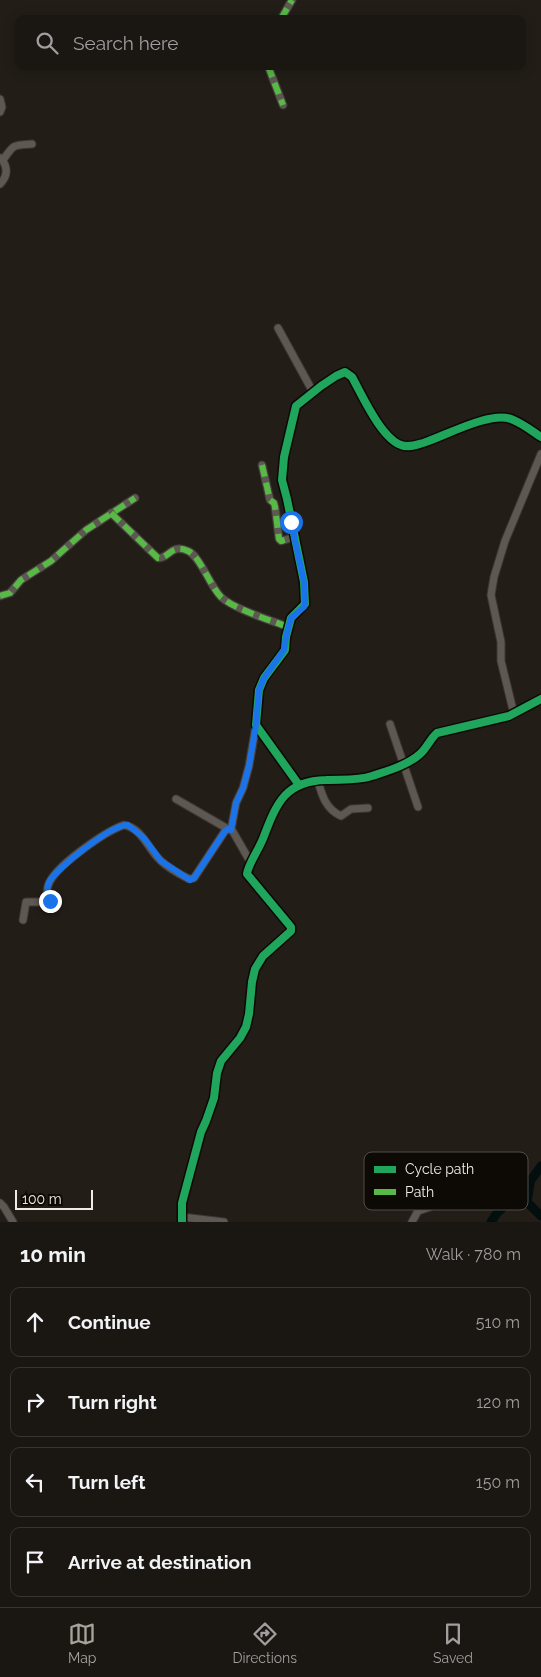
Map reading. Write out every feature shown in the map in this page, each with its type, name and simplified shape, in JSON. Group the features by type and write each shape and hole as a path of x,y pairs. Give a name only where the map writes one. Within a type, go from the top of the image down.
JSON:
{"street":[{"path":"283,15 292,0"},
{"path":"270,70 283,105"},
{"path":"0,99 2,107 0,112"},
{"path":"0,184 6,175 6,168 2,159 16,144 32,144"},
{"path":"278,328 313,392"},
{"path":"230,829 236,803 243,788 249,766 256,725 259,690 264,678 284,650 291,618 305,604 304,582 282,480 294,412 299,403 336,376 345,372 349,374 387,435 400,445 415,445 470,425 499,417 510,418 541,437"},
{"path":"514,714 501,661 500,642 491,595 494,577 505,541 541,454"},
{"path":"262,465 270,500 276,507 279,539 295,537"},
{"path":"0,596 10,593 20,581 51,561 86,530 135,498"},
{"path":"111,513 159,559 166,556 171,550 178,548 188,551 195,556 221,596 234,605 288,627"},
{"path":"224,1222 182,1219 182,1203 201,1132 214,1098 217,1073 221,1061 240,1038 246,1027 255,969 262,956 290,932 291,927 249,878 248,870 260,849 271,816 281,798 298,785 318,780 342,781 364,778 404,764 420,754 437,733 514,714 541,699"},
{"path":"390,724 418,807"},
{"path":"256,725 298,785"},
{"path":"318,780 326,805 335,813 341,816 351,809 368,808"},
{"path":"176,800 230,829 251,863"},
{"path":"23,920 26,901 50,902 48,887 62,866 101,837 121,826 127,825 135,830 144,838 161,861 190,880 194,878 225,831 230,829"},
{"path":"0,1204 13,1222"},
{"path":"412,1222 418,1210"}],"waterway":[{"path":"528,1184 541,1166"},
{"path":"528,1196 530,1183"},
{"path":"528,1203 541,1216"},
{"path":"491,1222 500,1210"}],"marked path":[{"path":"283,15 292,0"},
{"path":"270,70 283,105"},
{"path":"262,465 270,500 274,503 275,507 279,539 281,541 295,537"},
{"path":"0,596 10,593 21,580 51,561 86,530 135,498"},
{"path":"111,513 158,558 162,558 178,549 188,551 197,559 221,597 243,610 288,627"}],"cycle path":[{"path":"299,785 256,725 259,690 264,678 285,650 291,618 305,604 304,582 282,480 284,457 296,406 321,386 345,372 352,377 386,434 404,446 418,445 467,425 502,417 519,423 541,437"},
{"path":"182,1222 182,1203 201,1132 214,1098 217,1073 221,1061 240,1038 246,1027 255,969 263,956 291,931 291,927 247,874 279,804 292,789 301,784 312,781 349,780 372,776 410,761 425,749 437,733 509,716 541,699"}],"route":[{"path":"50,901 48,887 62,866 101,837 121,826 128,825 140,834 161,861 190,880 194,878 225,831 231,830 237,799 243,788 249,766 256,725 259,690 264,678 284,650 291,618 305,604 304,582 291,522"}]}
